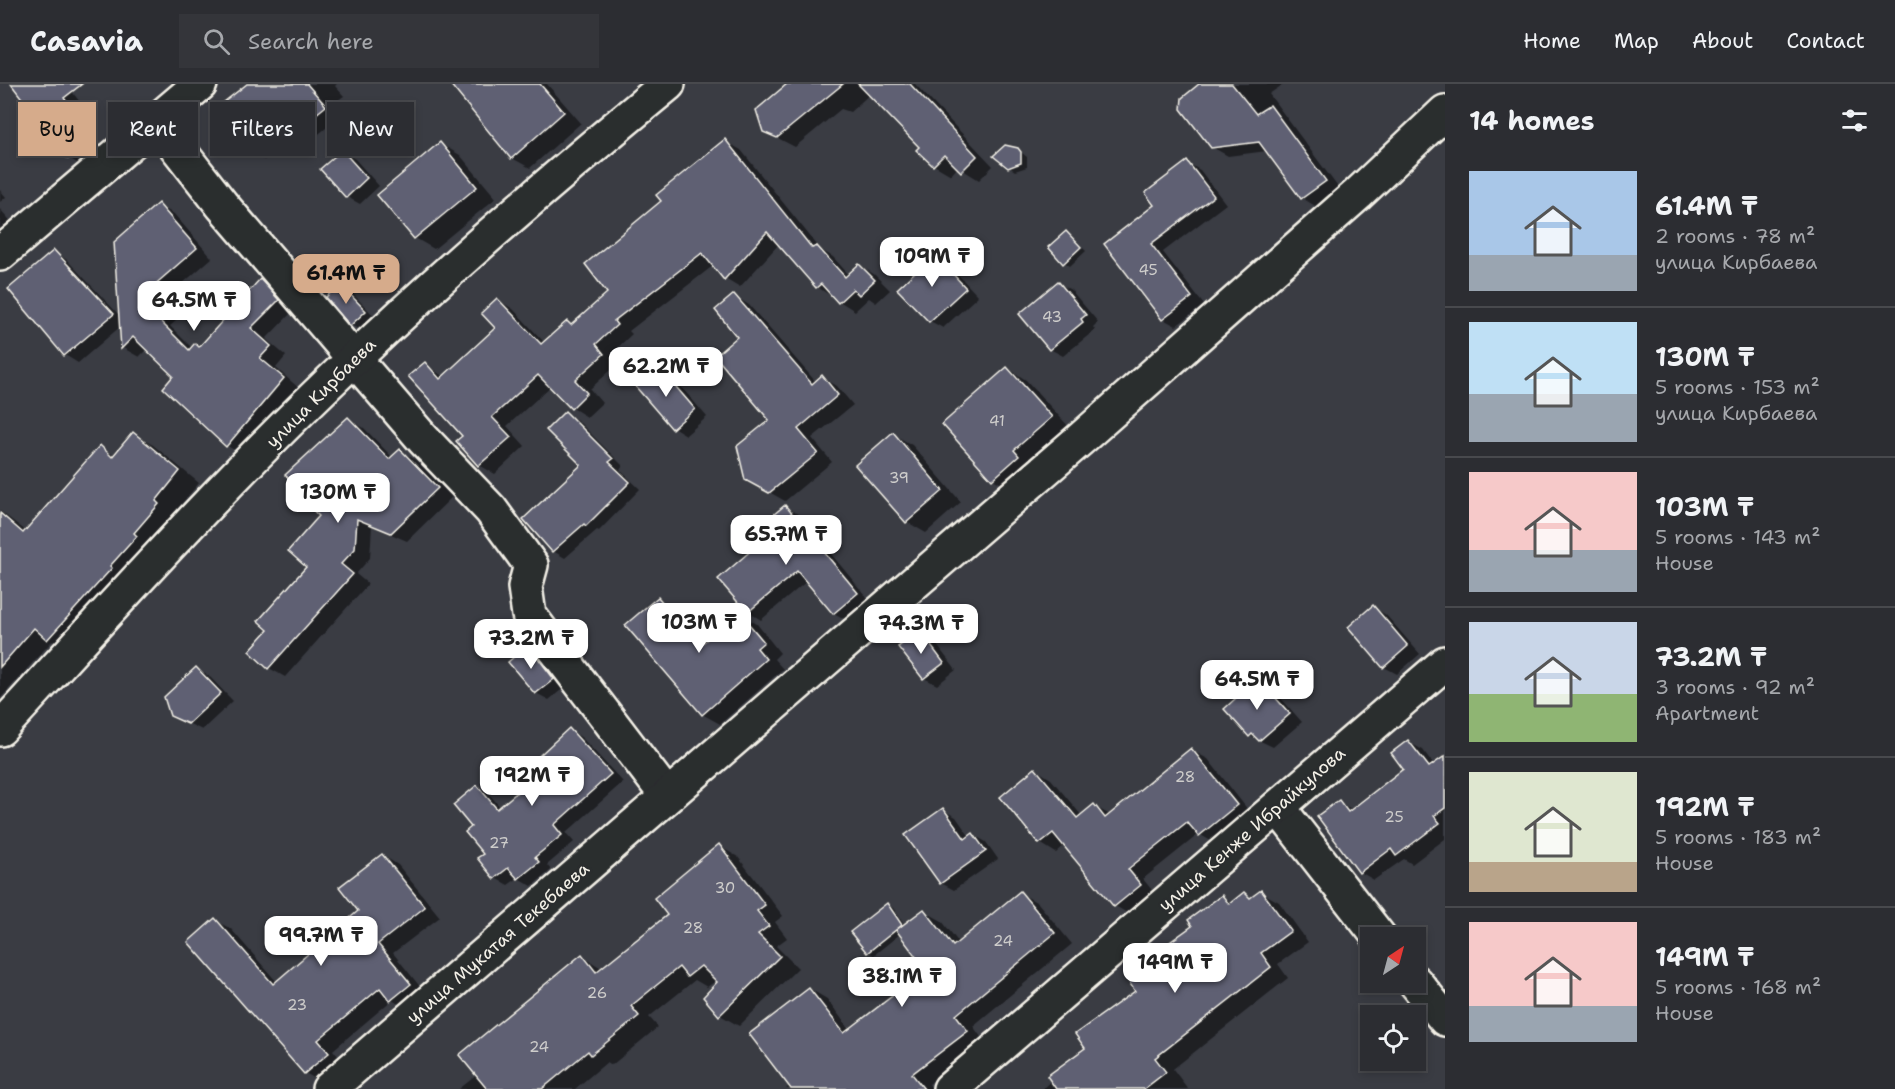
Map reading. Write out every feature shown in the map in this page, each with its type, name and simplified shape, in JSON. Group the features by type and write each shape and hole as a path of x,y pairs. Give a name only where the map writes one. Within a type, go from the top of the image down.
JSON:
{"street":[{"name":"улица Кирбаева","path":"0,729 174,541 354,358 569,165 668,84"},
{"path":"173,102 182,90"},
{"name":"улица Мукатая Текебаева","path":"329,1089 1083,437 1358,194 1445,112"},
{"path":"0,254 117,156"},
{"path":"184,156 222,205 423,439 491,510 531,565 525,587 529,615 667,796"},
{"name":"улица Кенже Ибрайкулова","path":"950,1089 1445,663"},
{"path":"1278,807 1371,927"},
{"path":"1424,993 1445,1019"}],"building":[{"path":"11,84 82,84 64,98 67,102 25,102"},
{"path":"247,84 307,84 326,106 315,115 315,102 224,102"},
{"path":"450,84 540,84 564,112 511,159"},
{"path":"787,84 843,84 777,138 763,132 756,110"},
{"path":"858,84 910,84 977,156 961,172 944,155 933,166 916,150 919,147"},
{"path":"1199,84 1232,84 1256,114 1270,105 1326,181 1301,199 1259,142 1211,148 1181,109 1182,98"},
{"path":"725,139 812,248 817,246 845,277 859,264 875,280 859,295 853,289 838,303 821,284 816,288 767,232 724,280 702,253 614,321 617,325 596,344 604,354 575,380 587,393 571,409 538,375 492,417 511,437 478,466 456,441 462,436 408,376 425,362 440,379 495,328 481,313 497,298 541,344 567,321 571,325 607,293 585,264 661,201 656,195"},
{"path":"440,142 477,187 414,239 377,195"},
{"path":"1005,145 1018,148 1021,152 1021,163 1008,168 993,156"},
{"path":"335,156 347,156 367,178 346,198 320,169"},
{"path":"1187,161 1214,196 1151,244 1192,297 1162,320 1104,244 1154,205 1145,193"},
{"path":"158,203 197,248 144,294 160,311 155,316 189,350 195,343 199,347 260,279 279,300 251,328 271,346 260,358 284,378 226,447 163,388 173,376 133,337 121,349 114,242"},
{"path":"1066,231 1081,247 1063,264 1048,247"},
{"path":"54,250 114,314 64,356 8,289"},
{"path":"934,254 966,288 929,322 897,289"},
{"path":"1058,281 1086,315 1081,319 1083,322 1049,350 1019,314"},
{"path":"340,284 366,311 350,326 326,297"},
{"path":"734,294 812,384 822,375 838,395 798,429 818,453 769,493 745,480 737,446 769,420 715,356 737,337 715,310"},
{"path":"659,367 695,409 672,429 636,387"},
{"path":"1007,367 1052,417 1014,450 1019,456 992,480 942,424"},
{"path":"565,411 613,459 609,462 630,482 586,526 584,524 552,552 523,519 581,465 546,430"},
{"path":"348,417 389,459 400,449 438,488 391,533 357,519 355,549 341,564 353,574 268,669 249,651 268,630 258,621 306,567 288,551 319,516 289,487 293,483 285,475"},
{"path":"133,432 180,471 156,501 159,504 134,533 137,536 110,566 112,568 47,640 34,628 0,667 0,513 23,533 100,445 112,457"},
{"path":"893,432 943,491 906,523 855,465"},
{"path":"785,505 858,593 833,614 797,571 747,613 718,579 768,536 760,526"},
{"path":"658,597 699,646 739,612 764,642 757,648 766,659 702,715 625,625"},
{"path":"1373,605 1408,646 1383,668 1348,627"},
{"path":"920,631 944,663 923,679 898,647"},
{"path":"528,645 554,679 535,694 508,662"},
{"path":"196,667 221,693 188,724 170,716 164,697"},
{"path":"1258,678 1290,714 1259,741 1252,734 1249,737 1224,709"},
{"path":"569,728 611,774 554,825 562,835 535,857 539,862 518,879 508,868 494,879 477,858 483,854 465,832 471,827 453,805 477,785 497,809 534,778 526,768"},
{"path":"1408,740 1429,767 1445,756 1445,808 1434,816 1440,823 1396,856 1391,849 1359,873 1317,816 1339,800 1348,812 1403,769 1391,753"},
{"path":"1191,748 1237,805 1199,836 1187,822 1128,869 1141,885 1114,907 1053,833 1039,844 1000,797 1035,768 1077,818 1094,804 1105,818"},
{"path":"943,808 965,839 973,833 986,851 940,884 905,835"},
{"path":"719,844 765,905 757,911 769,926 758,934 780,956 719,1016 703,997 717,982 701,966 687,977 679,967 631,1006 639,1016 591,1055 588,1051 542,1089 487,1089 459,1055 582,954 596,972 667,915 654,898"},
{"path":"382,854 425,907 378,944 411,984 390,1001 380,988 318,1040 329,1053 304,1074 188,942 215,918 273,984 358,911 339,887"},
{"path":"1261,890 1291,931 1261,953 1271,967 1155,1058 1166,1072 1144,1089 1056,1089 1047,1076 1085,1048 1075,1034 1135,991 1124,975 1192,926 1188,920 1222,895 1229,904 1244,892 1250,898"},
{"path":"1020,891 1055,933 956,1015 968,1031 912,1074 924,1089 791,1089 749,1034 809,988 844,1033 926,970 896,930 924,909 953,946"},
{"path":"887,903 902,925 867,953 850,932"}]}
